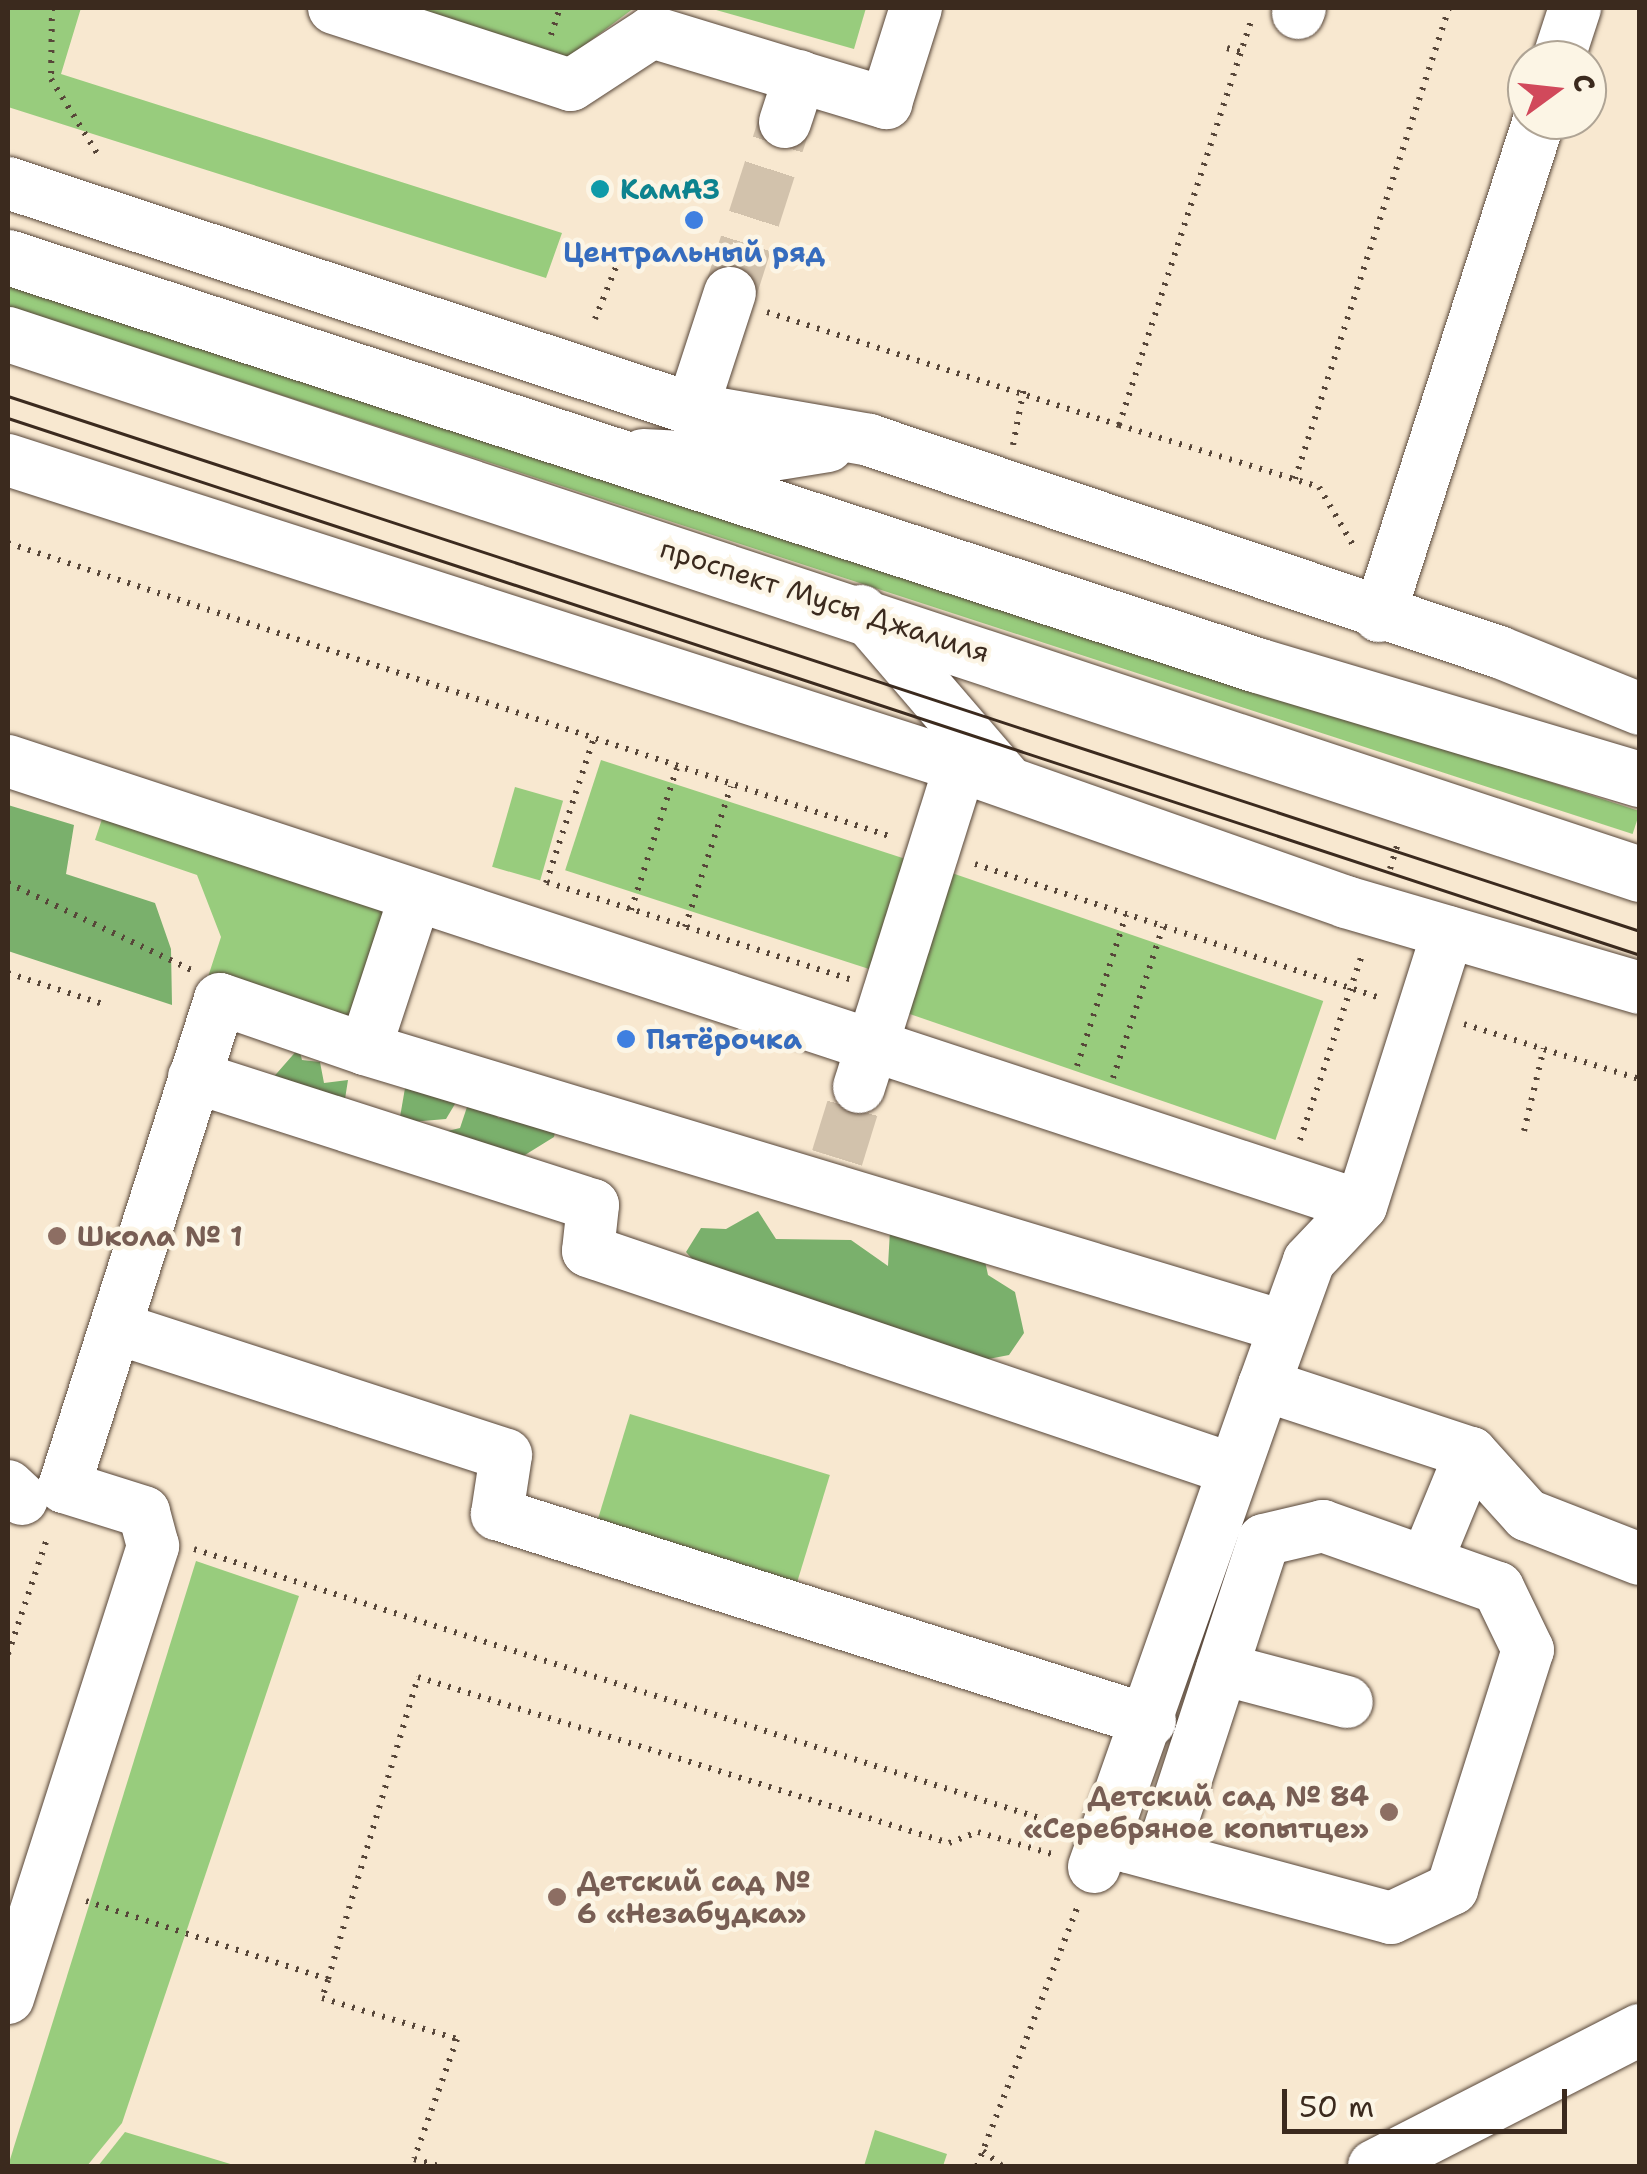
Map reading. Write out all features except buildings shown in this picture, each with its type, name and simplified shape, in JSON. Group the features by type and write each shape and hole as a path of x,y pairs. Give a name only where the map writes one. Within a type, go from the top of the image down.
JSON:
{"main road":[{"path":"8,257 1257,665 1640,779"},
{"name":"проспект Мусы Джалиля","path":"8,334 861,611 1640,874"}],"street":[{"path":"334,8 570,85 652,32 792,99 886,103 916,8"},
{"path":"1565,40 1575,8"},
{"path":"1380,616 1533,140"},
{"path":"8,183 692,409 870,440 1640,709"},
{"path":"692,409 742,301"},
{"path":"617,454 741,460 870,440"},
{"path":"8,460 960,766 1448,932 1640,988"},
{"path":"861,611 1012,786"},
{"path":"8,761 668,979 866,1065 1081,1115 1362,1206"},
{"path":"866,1065 937,852 960,766"},
{"path":"365,1050 415,898"},
{"path":"1161,1856 1264,1540 1323,1526 1498,1588 1528,1650 1452,1889 1391,1918 1161,1856 1099,1853 1150,1721 1264,1385 1279,1325 1309,1261 1362,1206 1448,932"},
{"path":"8,1998 153,1546 144,1512 31,1491 116,1328 220,999 365,1050 833,1173 1279,1325"},
{"path":"194,1077 592,1205 588,1251 1232,1470"},
{"path":"116,1328 506,1456 497,1514 1150,1721"},
{"path":"1264,1385 1471,1453 1527,1514 1640,1559"},
{"path":"1426,1562 1471,1453"},
{"path":"1222,1669 1348,1702"},
{"path":"1374,2166 1640,2030"}],"path":[{"path":"52,8 51,79 100,158"},
{"path":"1296,480 1449,8"},
{"path":"1119,425 1242,52 1285,9"},
{"path":"1227,48 1242,52"},
{"path":"595,318 620,257"},
{"path":"742,301 1023,398 1319,486 1356,552"},
{"path":"1144,304 1158,306"},
{"path":"1010,456 1024,388"},
{"path":"8,543 593,742 1640,1079"},
{"path":"530,933 593,742"},
{"path":"614,961 677,768"},
{"path":"668,979 731,786"},
{"path":"1386,882 1404,822"},
{"path":"547,882 890,991"},
{"path":"8,883 182,961 220,999"},
{"path":"1081,1115 1126,915"},
{"path":"1081,1115 1163,927"},
{"path":"1286,1182 1370,932"},
{"path":"8,973 103,1004"},
{"path":"1524,1131 1544,1048"},
{"path":"8,1654 31,1491"},
{"path":"153,1546 192,1548 1099,1853"},
{"path":"438,2166 414,2159 457,2039 322,1998 418,1677 950,1843 978,1832 1099,1853"},
{"path":"977,2166 1099,1853"},
{"path":"42,1888 328,1980"},
{"path":"983,2151 1002,2166"}],"green space":[{"path":"8,8 81,8 61,74 562,233 546,278 8,107"},
{"path":"407,8 634,8 566,59"},
{"path":"709,8 866,8 854,49"},
{"path":"8,281 1640,811 1633,834 8,306"},
{"path":"601,760 911,861 875,971 565,870"},
{"path":"515,787 563,801 540,881 492,867"},
{"path":"107,804 404,905 361,1033 207,980 221,937 197,875 95,840"},
{"path":"8,805 74,825 66,874 155,903 171,949 172,1005 8,951"},
{"path":"946,871 1323,1001 1275,1140 898,1010"},
{"path":"299,1048 302,1060 320,1062 324,1083 348,1080 345,1099 270,1081"},
{"path":"405,1088 458,1099 446,1119 399,1123"},
{"path":"480,1104 499,1118 520,1107 558,1120 554,1137 507,1166 431,1135 460,1128 467,1107"},
{"path":"758,1211 776,1239 851,1240 888,1266 890,1230 982,1247 988,1275 1015,1292 1024,1333 1009,1355 973,1362 762,1338 686,1252 701,1228 726,1229"},
{"path":"630,1414 830,1475 796,1587 596,1526"},
{"path":"196,1561 299,1596 122,2123 87,2166 8,2166"},
{"path":"875,2130 947,2154 943,2166 864,2166"},
{"path":"125,2132 237,2166 98,2166"}],"tunnel":[{"path":"730,293 785,122"},
{"path":"837,1158 859,1087"}],"tram line":[{"path":"8,396 1640,931"},
{"path":"8,418 1640,955"}],"place":[{"name":"КамАЗ","path":"600,189"},
{"name":"Центральный ряд","path":"694,220"},
{"name":"Пятёрочка","path":"626,1039"},
{"name":"Школа № 1","path":"57,1236"},
{"name":"Детский сад № 84 «Серебряное копытце»","path":"1389,1812"},
{"name":"Детский сад № 6 «Незабудка»","path":"557,1897"}]}
